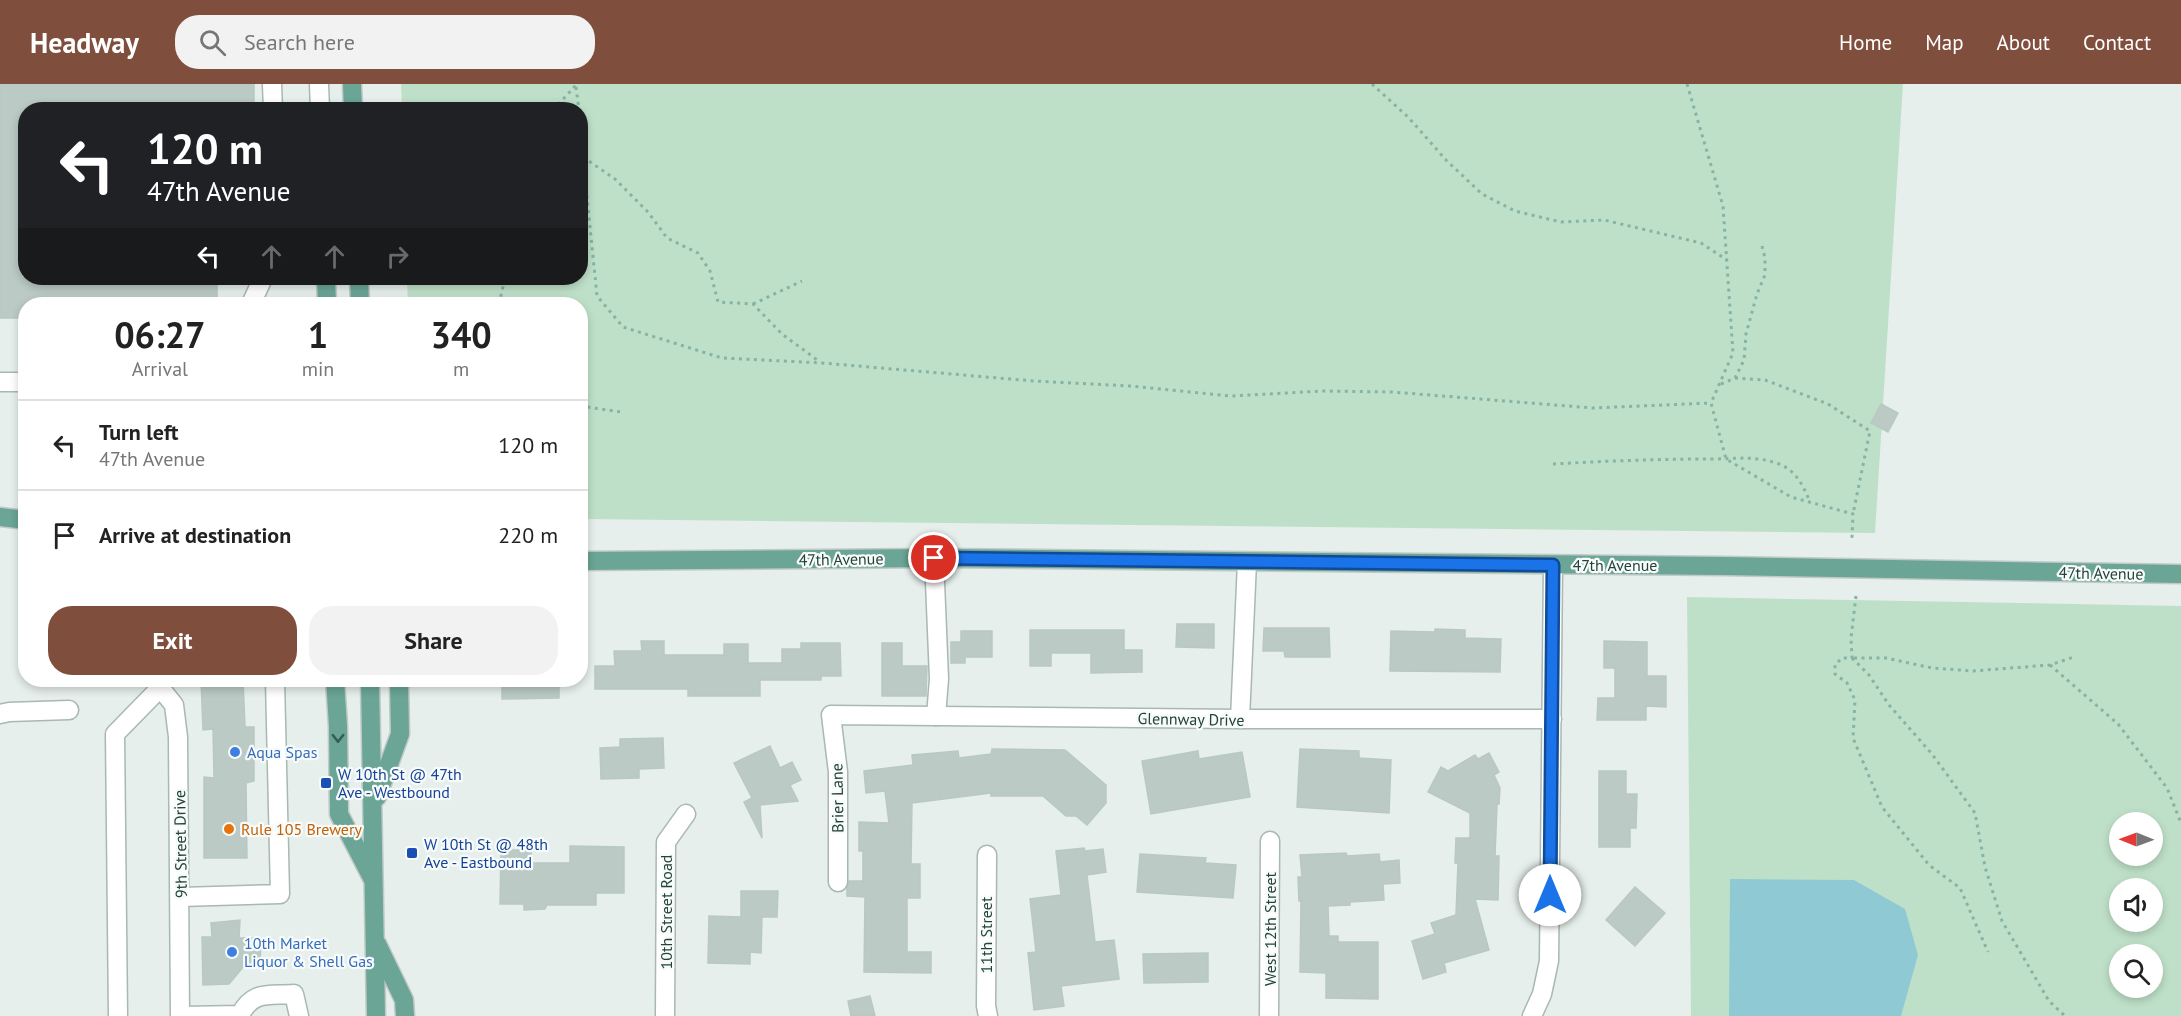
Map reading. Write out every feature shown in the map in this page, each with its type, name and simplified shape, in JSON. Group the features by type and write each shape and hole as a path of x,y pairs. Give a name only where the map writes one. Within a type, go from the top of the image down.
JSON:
{"main road":[{"path":"352,84 353,102"},
{"path":"0,517 18,519"},
{"name":"47th Avenue","path":"588,561 934,558 2181,574"},
{"path":"335,687 339,814 375,882"},
{"path":"370,687 376,1016"},
{"path":"373,807 400,734 399,687"},
{"path":"375,940 404,1000 405,1016"}],"street":[{"path":"272,84 273,102"},
{"path":"319,84 320,102"},
{"path":"0,382 18,382"},
{"path":"934,558 939,679 936,716"},
{"path":"1240,719 1247,562"},
{"path":"1532,1016 1542,994 1550,961 1553,565"},
{"path":"118,1016 115,734 154,687"},
{"name":"9th Street Drive","path":"159,687 174,705 178,737 181,1016"},
{"path":"181,897 280,894 275,687"},
{"path":"0,714 69,710"},
{"name":"Glennway Drive","path":"831,715 1552,720"},
{"name":"Brier Lane","path":"831,715 838,772 838,882"},
{"name":"10th Street Road","path":"665,1016 666,842 686,814"},
{"name":"West 12th Street","path":"1269,1016 1270,841"},
{"name":"11th Street","path":"987,855 986,1006 988,1016"},
{"path":"181,1016 240,1015 253,997 294,994 299,1016"}],"path":[{"path":"1372,84 1409,118 1446,160 1482,194 1515,211 1562,222 1604,220 1701,243 1727,260"},
{"path":"1687,84 1723,206 1733,353 1711,403 1726,459 1791,497 1853,514"},
{"path":"561,102 577,85"},
{"path":"577,85 578,102"},
{"path":"588,160 615,179 648,212 667,238 698,253 710,271 718,302 753,304 802,281"},
{"path":"588,207 597,296 623,327 722,358 822,363 1034,381 1130,386 1231,396 1323,391 1392,392 1593,408 1711,403"},
{"path":"1735,378 1744,360 1746,334 1765,275 1762,246"},
{"path":"753,304 782,334 822,363"},
{"path":"1719,385 1735,378 1765,380 1828,404 1870,431 1853,514 1852,538"},
{"path":"588,407 621,412"},
{"path":"1553,464 1659,459 1726,459 1745,456 1781,464 1798,477 1810,502"},
{"path":"1856,596 1851,638 1852,658 1869,675 1889,705 1932,754 1975,813 1985,867 2002,921 2049,1001 2065,1016"},
{"path":"1988,952 1960,888 1929,865 1882,807 1853,738 1855,700 1847,684 1835,674 1835,664 1842,658 1886,658 1932,668 1973,671 2050,665 2074,657"},
{"path":"2050,665 2118,724 2167,789 2181,823"}],"green space":[{"path":"401,84 1903,84 1875,533 588,519 588,297 408,297 407,285 588,285 588,102 402,102"},
{"path":"1687,597 2181,606 2181,1016 1691,1016"}],"water":[{"path":"1730,879 1854,880 1905,909 1918,955 1901,1016 1729,1016"}],"building":[{"path":"0,84 254,84 254,102 18,102 18,285 217,285 217,297 18,297 18,318 0,318"},
{"path":"1881,404 1898,413 1888,432 1871,423"},
{"path":"1177,624 1214,624 1214,648 1176,647"},
{"path":"1264,628 1329,628 1330,657 1285,657 1284,651 1263,651"},
{"path":"1435,629 1465,630 1465,638 1501,639 1500,672 1390,671 1391,631 1435,632"},
{"path":"1030,630 1124,630 1124,650 1142,650 1142,672 1091,673 1091,653 1051,653 1051,666 1030,666"},
{"path":"961,631 992,631 992,657 965,657 965,663 951,663 951,642 961,642"},
{"path":"641,641 664,641 664,655 724,655 724,644 748,644 748,663 782,663 782,649 801,649 801,643 840,643 841,676 821,676 821,680 760,680 760,696 688,696 688,689 595,689 595,666 615,666 614,651 642,651"},
{"path":"1604,641 1647,642 1647,676 1666,676 1666,707 1646,706 1646,720 1597,720 1598,698 1615,698 1615,668 1604,668"},
{"path":"882,643 902,643 902,666 927,666 926,696 882,696"},
{"path":"201,687 243,687 245,727 254,727 254,781 246,783 247,858 204,858 204,777 214,778 213,729 203,730"},
{"path":"502,687 559,687 559,698 502,699"},
{"path":"663,738 664,768 639,769 639,778 601,779 600,748 620,747 620,739"},
{"path":"770,746 780,768 792,762 801,780 790,785 798,801 760,805 762,838 744,802 752,798 734,763"},
{"path":"992,749 1065,750 1106,785 1106,803 1087,825 1076,816 1066,816 1043,796 991,796 991,793 912,803 911,864 920,864 920,898 907,898 907,952 931,952 931,973 864,972 865,897 847,896 847,888 849,881 863,881 863,851 859,851 859,822 889,823 885,791 866,793 864,771 913,765 912,755 958,751 959,758 991,754"},
{"path":"1300,749 1359,751 1359,758 1391,760 1389,813 1297,807"},
{"path":"1198,751 1199,759 1242,752 1250,797 1151,814 1142,761"},
{"path":"1489,753 1499,772 1494,775 1500,788 1499,804 1497,804 1495,856 1499,856 1498,900 1475,899 1489,950 1444,963 1446,972 1423,979 1412,941 1435,934 1431,923 1456,915 1458,863 1455,863 1456,838 1470,838 1470,813 1428,792 1441,767 1448,771 1475,755 1478,759"},
{"path":"1599,771 1626,771 1626,794 1637,794 1636,828 1630,828 1630,847 1599,847"},
{"path":"570,846 624,847 624,893 596,893 596,905 547,905 545,909 524,910 524,904 500,904 501,850 531,850 531,863 570,863"},
{"path":"1084,848 1085,851 1103,849 1106,872 1087,875 1095,942 1114,940 1119,979 1061,986 1064,1006 1034,1010 1028,953 1036,952 1030,899 1061,895 1056,851"},
{"path":"1346,853 1347,856 1379,854 1380,862 1399,860 1400,883 1383,884 1384,900 1328,906 1329,936 1338,936 1338,942 1378,942 1378,999 1326,998 1326,973 1300,972 1301,901 1299,901 1298,877 1302,877 1300,855"},
{"path":"1140,854 1206,858 1205,863 1236,865 1233,898 1137,892"},
{"path":"1635,887 1665,913 1635,946 1606,920"},
{"path":"741,891 778,891 777,917 762,917 761,953 750,952 750,964 708,963 709,916 741,917"},
{"name":"10th Market Liquor & Shell Gas","path":"240,920 239,938 261,938 260,966 244,966 229,984 203,985 202,937 212,937 211,923"},
{"path":"1208,953 1208,982 1144,983 1143,954"},
{"path":"870,996 875,1016 851,1016 848,1001"}],"place":[{"name":"Aqua Spas","path":"235,752"},
{"name":"W 10th St @ 47th Ave - Westbound","path":"326,783"},
{"name":"Rule 105 Brewery","path":"229,829"},
{"name":"W 10th St @ 48th Ave - Eastbound","path":"412,853"},
{"name":"10th Market Liquor & Shell Gas","path":"232,952"}],"route":[{"path":"934,558 1553,565 1550,895"}]}
